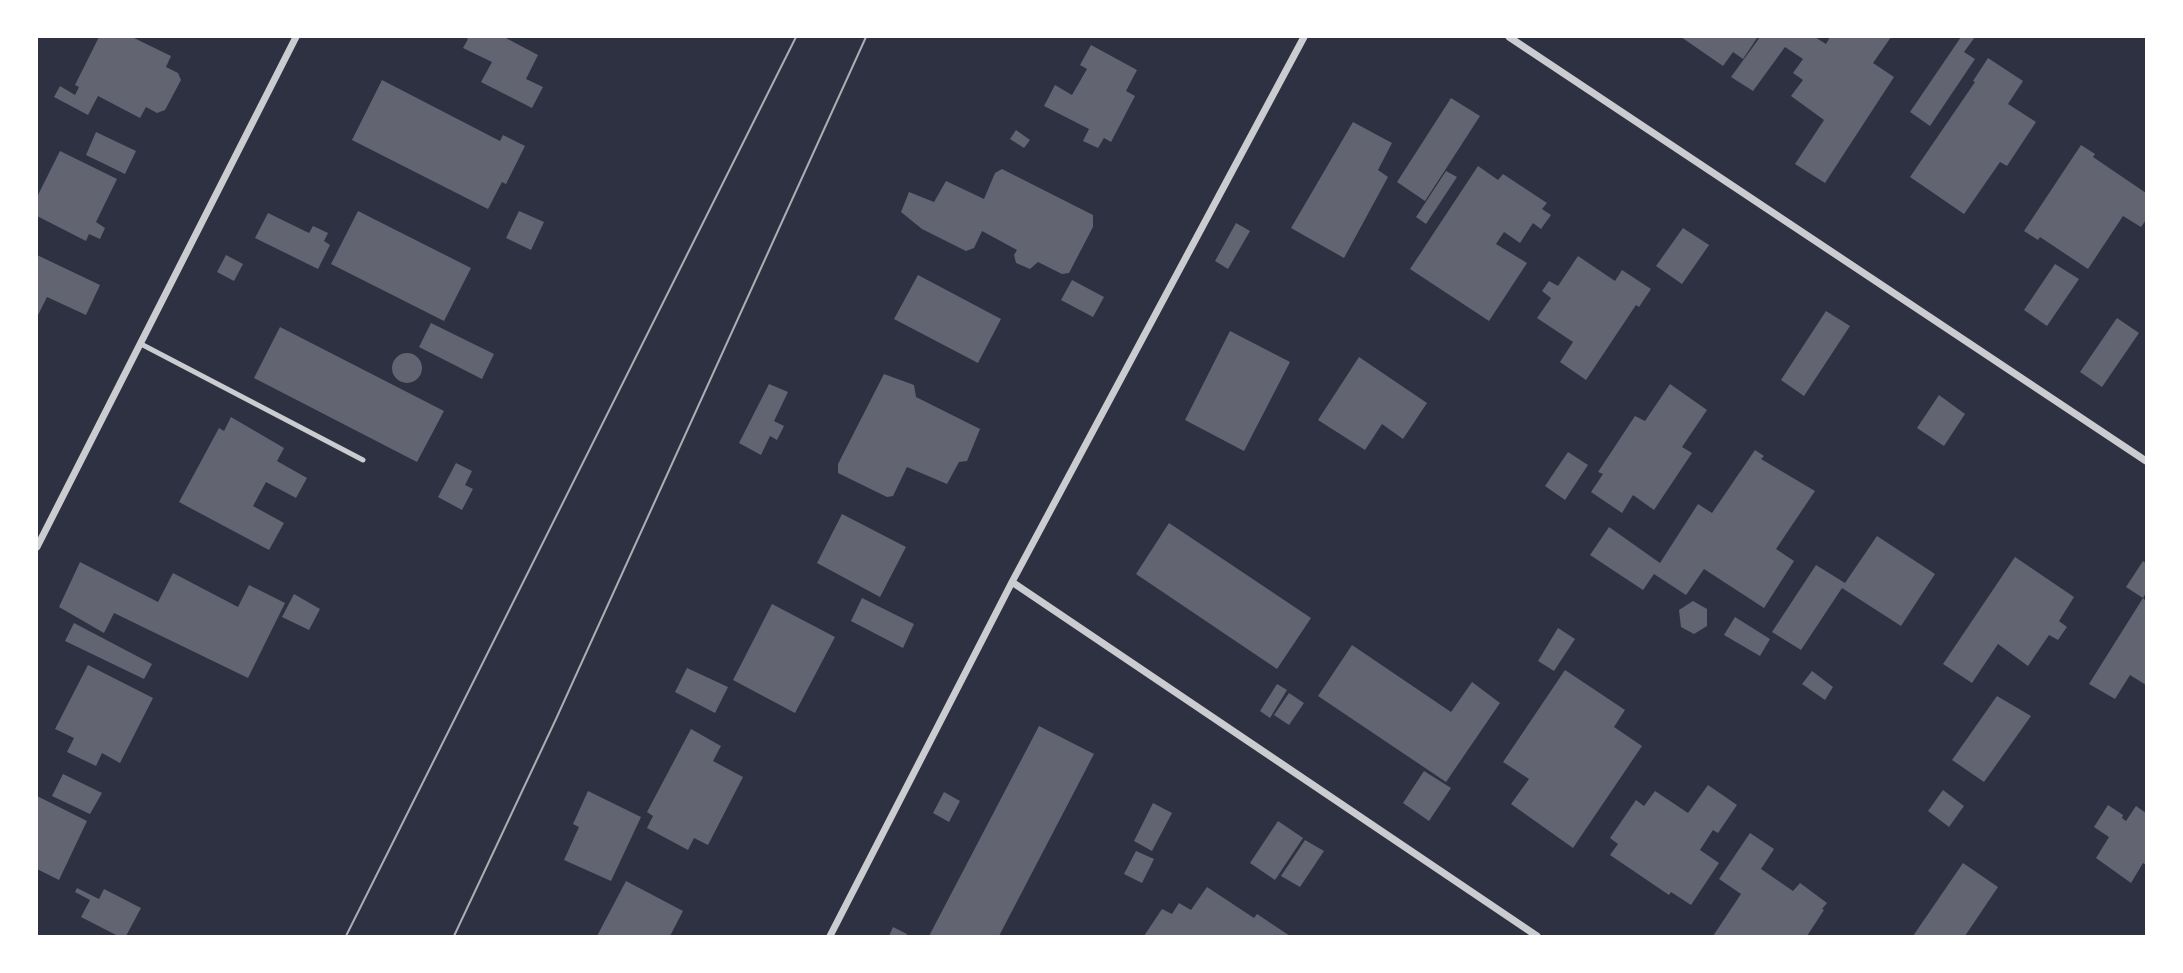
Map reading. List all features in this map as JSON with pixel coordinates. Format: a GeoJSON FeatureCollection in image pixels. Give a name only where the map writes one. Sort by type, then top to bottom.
{"type":"FeatureCollection","features":[{"type":"Feature","properties":{"kind":"street"},"geometry":{"type":"LineString","coordinates":[[37,547],[296,37]]}},
{"type":"Feature","properties":{"kind":"street"},"geometry":{"type":"LineString","coordinates":[[830,936],[1012,582],[1304,37]]}},
{"type":"Feature","properties":{"kind":"street"},"geometry":{"type":"LineString","coordinates":[[1509,37],[2146,461]]}},
{"type":"Feature","properties":{"kind":"street"},"geometry":{"type":"LineString","coordinates":[[1012,582],[1537,936]]}},
{"type":"Feature","properties":{"kind":"lane"},"geometry":{"type":"LineString","coordinates":[[141,344],[363,460]]}},
{"type":"Feature","properties":{"kind":"building"},"geometry":{"type":"Polygon","coordinates":[[[99,37],[132,37],[171,56],[166,67],[178,73],[181,80],[165,110],[157,113],[146,107],[140,118],[98,96],[88,115],[54,97],[60,86],[75,95],[79,87],[75,85],[99,37]]]}},
{"type":"Feature","properties":{"kind":"building"},"geometry":{"type":"Polygon","coordinates":[[[464,37],[504,37],[538,55],[526,79],[543,87],[532,108],[481,82],[492,62],[463,48],[468,39],[464,37]]]}},
{"type":"Feature","properties":{"kind":"building"},"geometry":{"type":"Polygon","coordinates":[[[1681,37],[1757,38],[1743,59],[1733,52],[1723,66],[1681,37]]]}},
{"type":"Feature","properties":{"kind":"building"},"geometry":{"type":"Polygon","coordinates":[[[1760,37],[1815,37],[1826,44],[1830,37],[1891,37],[1873,63],[1894,77],[1825,183],[1795,164],[1824,120],[1791,96],[1803,80],[1793,73],[1803,59],[1785,47],[1753,91],[1731,77],[1760,37]]]}},
{"type":"Feature","properties":{"kind":"building"},"geometry":{"type":"Polygon","coordinates":[[[1961,37],[1975,37],[1964,52],[1975,59],[1930,126],[1910,112],[1961,37]]]}},
{"type":"Feature","properties":{"kind":"building"},"geometry":{"type":"Polygon","coordinates":[[[1091,45],[1137,70],[1126,91],[1135,96],[1111,142],[1104,138],[1098,148],[1083,141],[1089,129],[1044,106],[1055,85],[1072,95],[1087,69],[1080,65],[1091,45]]]}},
{"type":"Feature","properties":{"kind":"building"},"geometry":{"type":"Polygon","coordinates":[[[1988,58],[2023,81],[2008,104],[2036,122],[2007,166],[2000,162],[1964,214],[1910,177],[1975,82],[1973,81],[1988,58]]]}},
{"type":"Feature","properties":{"kind":"building"},"geometry":{"type":"Polygon","coordinates":[[[382,80],[500,141],[503,135],[525,146],[506,184],[502,182],[488,209],[352,140],[382,80]]]}},
{"type":"Feature","properties":{"kind":"building"},"geometry":{"type":"Polygon","coordinates":[[[1451,98],[1480,116],[1425,201],[1397,182],[1451,98]]]}},
{"type":"Feature","properties":{"kind":"building"},"geometry":{"type":"Polygon","coordinates":[[[1353,122],[1392,143],[1378,170],[1388,177],[1344,258],[1291,228],[1353,122]]]}},
{"type":"Feature","properties":{"kind":"building"},"geometry":{"type":"Polygon","coordinates":[[[1016,130],[1030,140],[1024,148],[1010,139],[1016,130]]]}},
{"type":"Feature","properties":{"kind":"building"},"geometry":{"type":"Polygon","coordinates":[[[96,132],[136,151],[125,174],[86,155],[96,132]]]}},
{"type":"Feature","properties":{"kind":"building"},"geometry":{"type":"Polygon","coordinates":[[[2081,145],[2095,154],[2093,157],[2146,193],[2146,220],[2141,227],[2123,216],[2088,269],[2040,237],[2038,240],[2024,231],[2081,145]]]}},
{"type":"Feature","properties":{"kind":"building"},"geometry":{"type":"Polygon","coordinates":[[[60,151],[117,179],[96,222],[105,228],[100,239],[89,234],[86,241],[37,216],[37,197],[60,151]]]}},
{"type":"Feature","properties":{"kind":"building"},"geometry":{"type":"Polygon","coordinates":[[[1478,166],[1498,180],[1503,174],[1547,203],[1542,209],[1551,215],[1541,229],[1533,223],[1520,243],[1504,232],[1496,244],[1527,263],[1489,321],[1410,269],[1478,166]]]}},
{"type":"Feature","properties":{"kind":"building"},"geometry":{"type":"Polygon","coordinates":[[[1002,169],[1093,215],[1093,227],[1069,273],[1062,274],[1038,262],[1030,269],[1016,263],[1014,255],[1017,250],[982,231],[974,248],[966,251],[922,229],[901,212],[909,192],[934,202],[946,181],[984,199],[995,173],[1002,169]]]}},
{"type":"Feature","properties":{"kind":"building"},"geometry":{"type":"Polygon","coordinates":[[[1446,171],[1457,177],[1426,224],[1416,217],[1446,171]]]}},
{"type":"Feature","properties":{"kind":"building"},"geometry":{"type":"Polygon","coordinates":[[[358,211],[471,268],[444,321],[331,264],[358,211]]]}},
{"type":"Feature","properties":{"kind":"building"},"geometry":{"type":"Polygon","coordinates":[[[519,211],[544,222],[531,250],[506,238],[519,211]]]}},
{"type":"Feature","properties":{"kind":"building"},"geometry":{"type":"Polygon","coordinates":[[[268,213],[309,233],[313,226],[328,233],[324,241],[330,245],[318,269],[255,238],[268,213]]]}},
{"type":"Feature","properties":{"kind":"building"},"geometry":{"type":"Polygon","coordinates":[[[1236,223],[1250,231],[1228,269],[1215,261],[1236,223]]]}},
{"type":"Feature","properties":{"kind":"building"},"geometry":{"type":"Polygon","coordinates":[[[1683,228],[1709,245],[1682,284],[1656,266],[1683,228]]]}},
{"type":"Feature","properties":{"kind":"building"},"geometry":{"type":"Polygon","coordinates":[[[37,255],[100,285],[86,315],[47,297],[37,317],[37,255]]]}},
{"type":"Feature","properties":{"kind":"building"},"geometry":{"type":"Polygon","coordinates":[[[226,255],[243,264],[234,281],[217,272],[226,255]]]}},
{"type":"Feature","properties":{"kind":"building"},"geometry":{"type":"Polygon","coordinates":[[[1578,256],[1615,281],[1622,270],[1651,289],[1639,307],[1636,305],[1586,380],[1560,362],[1573,342],[1537,318],[1551,298],[1542,291],[1549,281],[1558,286],[1578,256]]]}},
{"type":"Feature","properties":{"kind":"building"},"geometry":{"type":"Polygon","coordinates":[[[2055,264],[2079,279],[2047,326],[2024,310],[2055,264]]]}},
{"type":"Feature","properties":{"kind":"building"},"geometry":{"type":"Polygon","coordinates":[[[918,275],[1001,319],[978,363],[894,319],[918,275]]]}},
{"type":"Feature","properties":{"kind":"building"},"geometry":{"type":"Polygon","coordinates":[[[1072,280],[1104,297],[1093,317],[1061,300],[1072,280]]]}},
{"type":"Feature","properties":{"kind":"building"},"geometry":{"type":"Polygon","coordinates":[[[1826,311],[1850,326],[1804,396],[1781,380],[1826,311]]]}},
{"type":"Feature","properties":{"kind":"building"},"geometry":{"type":"Polygon","coordinates":[[[2117,318],[2139,333],[2102,387],[2080,372],[2117,318]]]}},
{"type":"Feature","properties":{"kind":"building"},"geometry":{"type":"Polygon","coordinates":[[[431,323],[494,354],[482,379],[419,347],[431,323]]]}},
{"type":"Feature","properties":{"kind":"building"},"geometry":{"type":"Polygon","coordinates":[[[280,327],[444,411],[417,462],[254,378],[280,327]]]}},
{"type":"Feature","properties":{"kind":"building"},"geometry":{"type":"Polygon","coordinates":[[[1230,331],[1290,362],[1244,451],[1185,420],[1230,331]]]}},
{"type":"Feature","properties":{"kind":"building"},"geometry":{"type":"Polygon","coordinates":[[[407,353],[417,358],[422,368],[417,378],[407,383],[397,378],[392,368],[397,358],[407,353]]]}},
{"type":"Feature","properties":{"kind":"building"},"geometry":{"type":"Polygon","coordinates":[[[1359,357],[1427,403],[1403,439],[1382,424],[1365,450],[1318,420],[1359,357]]]}},
{"type":"Feature","properties":{"kind":"building"},"geometry":{"type":"Polygon","coordinates":[[[884,374],[914,385],[916,397],[980,429],[967,461],[959,462],[947,484],[907,467],[893,496],[887,497],[838,473],[838,464],[884,374]]]}},
{"type":"Feature","properties":{"kind":"building"},"geometry":{"type":"Polygon","coordinates":[[[769,384],[788,392],[774,421],[784,426],[777,440],[770,436],[761,455],[739,443],[769,384]]]}},
{"type":"Feature","properties":{"kind":"building"},"geometry":{"type":"Polygon","coordinates":[[[1670,384],[1707,410],[1682,447],[1692,453],[1654,510],[1633,495],[1622,513],[1591,492],[1603,474],[1598,472],[1635,416],[1645,421],[1670,384]]]}},
{"type":"Feature","properties":{"kind":"building"},"geometry":{"type":"Polygon","coordinates":[[[1939,395],[1965,414],[1944,446],[1917,428],[1939,395]]]}},
{"type":"Feature","properties":{"kind":"building"},"geometry":{"type":"Polygon","coordinates":[[[231,417],[284,448],[277,461],[307,478],[296,498],[266,482],[253,506],[284,523],[269,550],[179,502],[219,428],[224,431],[231,417]]]}},
{"type":"Feature","properties":{"kind":"building"},"geometry":{"type":"Polygon","coordinates":[[[1755,450],[1764,456],[1761,459],[1815,491],[1776,549],[1794,561],[1764,608],[1704,569],[1686,595],[1654,574],[1643,590],[1590,555],[1609,527],[1660,563],[1698,504],[1712,513],[1755,450]]]}},
{"type":"Feature","properties":{"kind":"building"},"geometry":{"type":"Polygon","coordinates":[[[1568,452],[1588,465],[1565,500],[1545,486],[1568,452]]]}},
{"type":"Feature","properties":{"kind":"building"},"geometry":{"type":"Polygon","coordinates":[[[456,463],[472,471],[465,485],[473,489],[462,510],[438,497],[456,463]]]}},
{"type":"Feature","properties":{"kind":"building"},"geometry":{"type":"Polygon","coordinates":[[[842,514],[906,547],[880,597],[817,563],[842,514]]]}},
{"type":"Feature","properties":{"kind":"building"},"geometry":{"type":"Polygon","coordinates":[[[1169,523],[1311,618],[1277,669],[1136,574],[1169,523]]]}},
{"type":"Feature","properties":{"kind":"building"},"geometry":{"type":"Polygon","coordinates":[[[1877,536],[1935,574],[1901,626],[1842,588],[1801,650],[1772,632],[1816,565],[1845,583],[1877,536]]]}},
{"type":"Feature","properties":{"kind":"building"},"geometry":{"type":"Polygon","coordinates":[[[2015,557],[2074,597],[2059,621],[2067,627],[2058,640],[2049,635],[2028,666],[1998,644],[1972,683],[1943,664],[2015,557]]]}},
{"type":"Feature","properties":{"kind":"building"},"geometry":{"type":"Polygon","coordinates":[[[2143,561],[2146,563],[2146,593],[2143,598],[2126,587],[2143,561]]]}},
{"type":"Feature","properties":{"kind":"building"},"geometry":{"type":"Polygon","coordinates":[[[80,562],[158,602],[173,573],[238,607],[249,585],[285,603],[248,678],[114,613],[104,633],[59,607],[80,562]]]}},
{"type":"Feature","properties":{"kind":"building"},"geometry":{"type":"Polygon","coordinates":[[[294,594],[320,609],[309,630],[282,617],[294,594]]]}},
{"type":"Feature","properties":{"kind":"building"},"geometry":{"type":"Polygon","coordinates":[[[862,598],[914,624],[903,648],[851,621],[862,598]]]}},
{"type":"Feature","properties":{"kind":"building"},"geometry":{"type":"Polygon","coordinates":[[[2143,598],[2146,601],[2146,685],[2130,675],[2115,699],[2089,684],[2143,598]]]}},
{"type":"Feature","properties":{"kind":"building"},"geometry":{"type":"Polygon","coordinates":[[[1693,601],[1707,609],[1707,626],[1694,634],[1681,627],[1679,610],[1693,601]]]}},
{"type":"Feature","properties":{"kind":"building"},"geometry":{"type":"Polygon","coordinates":[[[772,604],[835,637],[795,713],[733,680],[772,604]]]}},
{"type":"Feature","properties":{"kind":"building"},"geometry":{"type":"Polygon","coordinates":[[[1735,617],[1770,639],[1760,656],[1724,635],[1735,617]]]}},
{"type":"Feature","properties":{"kind":"building"},"geometry":{"type":"Polygon","coordinates":[[[74,623],[152,664],[144,679],[65,641],[74,623]]]}},
{"type":"Feature","properties":{"kind":"building"},"geometry":{"type":"Polygon","coordinates":[[[1558,628],[1575,639],[1554,671],[1538,661],[1558,628]]]}},
{"type":"Feature","properties":{"kind":"building"},"geometry":{"type":"Polygon","coordinates":[[[1352,645],[1451,712],[1472,682],[1500,703],[1446,782],[1318,696],[1352,645]]]}},
{"type":"Feature","properties":{"kind":"building"},"geometry":{"type":"Polygon","coordinates":[[[88,665],[153,698],[120,763],[102,753],[96,766],[67,752],[74,738],[55,729],[88,665]]]}},
{"type":"Feature","properties":{"kind":"building"},"geometry":{"type":"Polygon","coordinates":[[[687,668],[728,687],[715,713],[675,692],[687,668]]]}},
{"type":"Feature","properties":{"kind":"building"},"geometry":{"type":"Polygon","coordinates":[[[1565,670],[1625,710],[1614,727],[1642,746],[1573,848],[1511,804],[1529,779],[1503,762],[1565,670]]]}},
{"type":"Feature","properties":{"kind":"building"},"geometry":{"type":"Polygon","coordinates":[[[1812,671],[1833,687],[1825,700],[1802,684],[1812,671]]]}},
{"type":"Feature","properties":{"kind":"building"},"geometry":{"type":"Polygon","coordinates":[[[1277,684],[1287,690],[1270,718],[1260,711],[1277,684]]]}},
{"type":"Feature","properties":{"kind":"building"},"geometry":{"type":"Polygon","coordinates":[[[1289,693],[1304,703],[1289,725],[1274,715],[1289,693]]]}},
{"type":"Feature","properties":{"kind":"building"},"geometry":{"type":"Polygon","coordinates":[[[1997,696],[2031,716],[1984,782],[1952,760],[1997,696]]]}},
{"type":"Feature","properties":{"kind":"building"},"geometry":{"type":"Polygon","coordinates":[[[1039,726],[1094,754],[999,936],[929,936],[1039,726]]]}},
{"type":"Feature","properties":{"kind":"building"},"geometry":{"type":"Polygon","coordinates":[[[691,729],[721,746],[713,761],[743,777],[708,845],[694,838],[688,850],[647,828],[653,816],[647,812],[691,729]]]}},
{"type":"Feature","properties":{"kind":"building"},"geometry":{"type":"Polygon","coordinates":[[[1424,771],[1451,788],[1429,821],[1403,803],[1424,771]]]}},
{"type":"Feature","properties":{"kind":"building"},"geometry":{"type":"Polygon","coordinates":[[[63,774],[102,793],[90,814],[52,796],[63,774]]]}},
{"type":"Feature","properties":{"kind":"building"},"geometry":{"type":"Polygon","coordinates":[[[1708,785],[1737,805],[1718,833],[1713,830],[1700,850],[1719,863],[1691,905],[1671,892],[1669,895],[1610,855],[1618,844],[1610,838],[1636,800],[1644,806],[1655,791],[1688,813],[1708,785]]]}},
{"type":"Feature","properties":{"kind":"building"},"geometry":{"type":"Polygon","coordinates":[[[1943,790],[1964,806],[1949,827],[1928,811],[1943,790]]]}},
{"type":"Feature","properties":{"kind":"building"},"geometry":{"type":"Polygon","coordinates":[[[588,791],[641,817],[611,881],[564,860],[579,827],[573,824],[588,791]]]}},
{"type":"Feature","properties":{"kind":"building"},"geometry":{"type":"Polygon","coordinates":[[[944,792],[960,801],[949,822],[933,813],[944,792]]]}},
{"type":"Feature","properties":{"kind":"building"},"geometry":{"type":"Polygon","coordinates":[[[37,796],[87,821],[59,880],[37,869],[37,796]]]}},
{"type":"Feature","properties":{"kind":"building"},"geometry":{"type":"Polygon","coordinates":[[[1153,803],[1172,813],[1152,851],[1134,841],[1153,803]]]}},
{"type":"Feature","properties":{"kind":"building"},"geometry":{"type":"Polygon","coordinates":[[[2108,805],[2123,815],[2122,818],[2126,821],[2136,806],[2146,813],[2146,865],[2143,863],[2131,883],[2096,858],[2109,837],[2094,827],[2108,805]]]}},
{"type":"Feature","properties":{"kind":"building"},"geometry":{"type":"Polygon","coordinates":[[[1278,821],[1303,838],[1275,880],[1250,863],[1278,821]]]}},
{"type":"Feature","properties":{"kind":"building"},"geometry":{"type":"Polygon","coordinates":[[[1750,833],[1774,849],[1761,869],[1793,891],[1800,883],[1827,903],[1807,936],[1713,936],[1741,894],[1719,879],[1750,833]]]}},
{"type":"Feature","properties":{"kind":"building"},"geometry":{"type":"Polygon","coordinates":[[[1305,840],[1324,851],[1300,887],[1281,876],[1305,840]]]}},
{"type":"Feature","properties":{"kind":"building"},"geometry":{"type":"Polygon","coordinates":[[[1136,851],[1154,859],[1142,883],[1124,874],[1136,851]]]}},
{"type":"Feature","properties":{"kind":"building"},"geometry":{"type":"Polygon","coordinates":[[[1963,863],[1998,887],[1965,936],[1913,936],[1963,863]]]}},
{"type":"Feature","properties":{"kind":"building"},"geometry":{"type":"Polygon","coordinates":[[[626,881],[683,911],[670,936],[597,936],[626,881]]]}},
{"type":"Feature","properties":{"kind":"building"},"geometry":{"type":"Polygon","coordinates":[[[1207,887],[1254,918],[1257,914],[1290,936],[1144,936],[1162,909],[1172,914],[1179,903],[1191,910],[1207,887]]]}},
{"type":"Feature","properties":{"kind":"building"},"geometry":{"type":"Polygon","coordinates":[[[77,888],[99,899],[104,889],[141,908],[126,936],[118,936],[81,917],[90,900],[75,892],[77,888]]]}},
{"type":"Feature","properties":{"kind":"building"},"geometry":{"type":"Polygon","coordinates":[[[893,927],[907,934],[906,936],[889,936],[893,927]]]}},
{"type":"Feature","properties":{"kind":"tram line"},"geometry":{"type":"LineString","coordinates":[[346,936],[796,37]]}},
{"type":"Feature","properties":{"kind":"tram line"},"geometry":{"type":"LineString","coordinates":[[454,936],[556,719],[866,37]]}}]}
